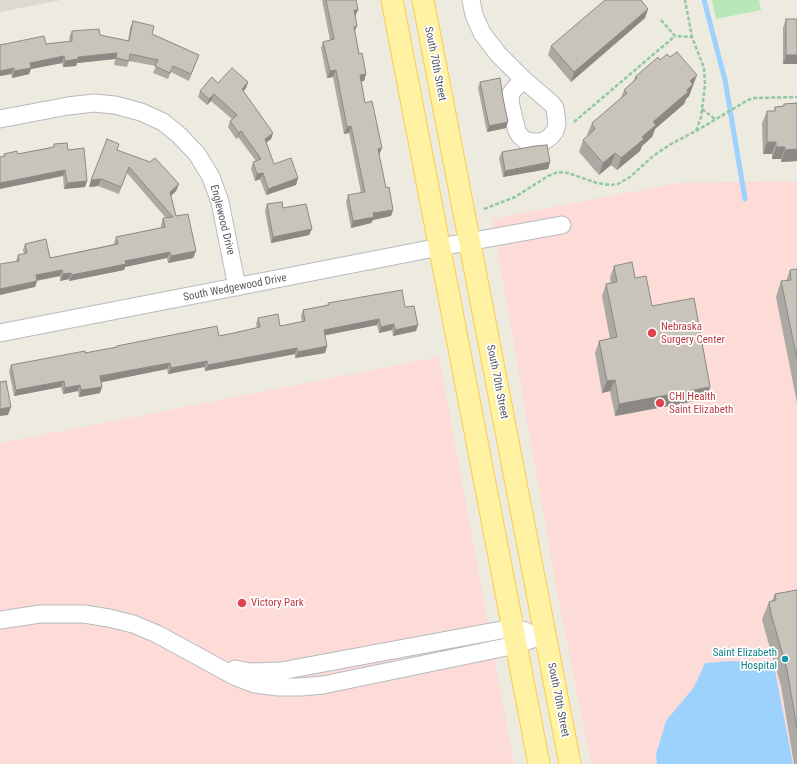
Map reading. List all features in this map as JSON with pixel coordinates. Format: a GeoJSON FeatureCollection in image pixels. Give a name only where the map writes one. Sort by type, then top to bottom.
{"type":"FeatureCollection","features":[{"type":"Feature","properties":{"kind":"main road"},"geometry":{"type":"LineString","coordinates":[[392,0],[539,764]]}},
{"type":"Feature","properties":{"kind":"main road","name":"South 70th Street"},"geometry":{"type":"LineString","coordinates":[[422,0],[570,764]]}},
{"type":"Feature","properties":{"kind":"street"},"geometry":{"type":"LineString","coordinates":[[471,0],[474,15],[482,32],[498,54],[523,79]]}},
{"type":"Feature","properties":{"kind":"street","name":"Englewood Drive"},"geometry":{"type":"LineString","coordinates":[[0,119],[68,106],[94,103],[115,105],[134,110],[162,122],[179,135],[197,154],[211,177],[220,202],[237,287]]}},
{"type":"Feature","properties":{"kind":"street","name":"South Wedgewood Drive"},"geometry":{"type":"LineString","coordinates":[[0,333],[440,247],[562,225]]}},
{"type":"Feature","properties":{"kind":"street"},"geometry":{"type":"LineString","coordinates":[[0,620],[40,614],[84,614],[109,618],[133,624],[157,634],[218,667],[251,672],[281,672],[515,637],[546,634]]}},
{"type":"Feature","properties":{"kind":"path"},"geometry":{"type":"LineString","coordinates":[[684,0],[692,37],[704,68],[705,85],[701,117],[696,131]]}},
{"type":"Feature","properties":{"kind":"path"},"geometry":{"type":"LineString","coordinates":[[661,20],[675,36]]}},
{"type":"Feature","properties":{"kind":"path"},"geometry":{"type":"LineString","coordinates":[[567,124],[574,122],[675,36],[692,37]]}},
{"type":"Feature","properties":{"kind":"path"},"geometry":{"type":"LineString","coordinates":[[484,209],[515,197],[548,176],[558,172],[568,173],[597,183],[610,185],[618,184],[630,177],[653,156],[671,144],[742,104],[755,98],[797,97]]}},
{"type":"Feature","properties":{"kind":"path"},"geometry":{"type":"LineString","coordinates":[[702,109],[715,119]]}},
{"type":"Feature","properties":{"kind":"shaded area"},"geometry":{"type":"Polygon","coordinates":[[[0,0],[61,0],[0,12],[0,0]]]}},
{"type":"Feature","properties":{"kind":"shaded area","name":"CHI Health Saint Elizabeth"},"geometry":{"type":"Polygon","coordinates":[[[797,181],[797,764],[591,764],[556,587],[492,219],[678,183],[797,181]]]}},
{"type":"Feature","properties":{"kind":"shaded area","name":"Victory Park"},"geometry":{"type":"Polygon","coordinates":[[[439,357],[514,764],[0,764],[0,443],[439,357]]]}},
{"type":"Feature","properties":{"kind":"green space"},"geometry":{"type":"Polygon","coordinates":[[[712,0],[759,0],[761,10],[716,19],[712,0]]]}},
{"type":"Feature","properties":{"kind":"water"},"geometry":{"type":"Polygon","coordinates":[[[731,661],[774,665],[793,764],[657,764],[656,754],[666,721],[694,687],[705,663],[731,661]]]}},
{"type":"Feature","properties":{"kind":"building"},"geometry":{"type":"Polygon","coordinates":[[[326,0],[356,0],[358,10],[354,10],[357,26],[354,27],[359,54],[362,53],[366,74],[360,75],[365,103],[372,101],[382,148],[378,149],[386,188],[389,187],[393,210],[373,213],[374,217],[353,221],[348,195],[365,192],[351,126],[347,127],[336,70],[330,71],[323,42],[334,39],[326,0]]]}},
{"type":"Feature","properties":{"kind":"building"},"geometry":{"type":"Polygon","coordinates":[[[605,0],[641,0],[648,9],[574,72],[551,46],[605,0]]]}},
{"type":"Feature","properties":{"kind":"building"},"geometry":{"type":"Polygon","coordinates":[[[786,19],[797,19],[797,55],[786,55],[786,19]]]}},
{"type":"Feature","properties":{"kind":"building"},"geometry":{"type":"Polygon","coordinates":[[[133,21],[154,26],[152,34],[199,55],[191,74],[173,66],[170,73],[155,66],[158,60],[130,54],[129,61],[116,58],[117,53],[78,57],[78,59],[65,61],[64,56],[30,63],[31,68],[14,71],[14,68],[0,71],[0,45],[44,36],[46,44],[72,41],[72,31],[99,29],[100,35],[129,41],[133,21]]]}},
{"type":"Feature","properties":{"kind":"building"},"geometry":{"type":"Polygon","coordinates":[[[677,52],[697,75],[690,81],[693,84],[687,90],[688,92],[653,122],[656,125],[642,137],[644,139],[621,158],[615,153],[603,163],[583,140],[595,129],[592,123],[627,93],[624,90],[637,78],[635,77],[658,57],[660,60],[667,54],[670,57],[677,52]]]}},
{"type":"Feature","properties":{"kind":"building"},"geometry":{"type":"Polygon","coordinates":[[[232,68],[248,82],[242,89],[273,133],[265,139],[274,164],[291,158],[298,178],[268,189],[263,173],[257,174],[253,162],[261,159],[241,131],[239,133],[230,121],[237,115],[214,94],[209,99],[200,91],[212,77],[218,83],[232,68]]]}},
{"type":"Feature","properties":{"kind":"building"},"geometry":{"type":"Polygon","coordinates":[[[500,78],[508,122],[489,126],[480,82],[500,78]]]}},
{"type":"Feature","properties":{"kind":"building"},"geometry":{"type":"Polygon","coordinates":[[[797,103],[797,149],[785,150],[785,147],[776,147],[776,142],[767,142],[767,111],[775,111],[775,107],[784,106],[784,104],[797,103]]]}},
{"type":"Feature","properties":{"kind":"building"},"geometry":{"type":"Polygon","coordinates":[[[107,139],[119,144],[117,150],[150,162],[155,158],[179,184],[170,192],[176,216],[188,214],[196,251],[171,256],[170,252],[125,261],[126,264],[72,275],[71,273],[63,274],[62,270],[36,275],[37,281],[0,289],[0,264],[19,261],[18,255],[27,253],[25,244],[46,239],[50,258],[118,244],[116,237],[165,227],[163,218],[173,217],[129,167],[121,187],[101,179],[91,180],[107,139]]]}},
{"type":"Feature","properties":{"kind":"building"},"geometry":{"type":"Polygon","coordinates":[[[67,143],[68,150],[84,148],[87,181],[67,183],[65,170],[0,183],[0,157],[5,156],[4,154],[17,151],[18,154],[54,147],[54,144],[67,143]]]}},
{"type":"Feature","properties":{"kind":"building"},"geometry":{"type":"Polygon","coordinates":[[[547,145],[550,162],[505,171],[502,152],[547,145]]]}},
{"type":"Feature","properties":{"kind":"building"},"geometry":{"type":"Polygon","coordinates":[[[282,202],[283,208],[306,204],[312,229],[273,237],[267,204],[282,202]]]}},
{"type":"Feature","properties":{"kind":"building","name":"Nebraska Surgery Center"},"geometry":{"type":"Polygon","coordinates":[[[632,262],[635,278],[646,276],[652,306],[694,298],[710,387],[619,404],[615,380],[607,381],[599,341],[617,337],[606,284],[617,282],[614,266],[632,262]]]}},
{"type":"Feature","properties":{"kind":"building"},"geometry":{"type":"Polygon","coordinates":[[[797,269],[797,359],[781,281],[791,280],[790,270],[797,269]]]}},
{"type":"Feature","properties":{"kind":"building"},"geometry":{"type":"Polygon","coordinates":[[[402,290],[405,307],[414,306],[418,325],[395,330],[394,324],[381,327],[379,319],[324,330],[327,346],[298,352],[297,348],[208,365],[207,361],[171,368],[170,363],[100,376],[102,387],[81,390],[80,385],[65,388],[64,381],[16,390],[11,365],[85,351],[85,353],[117,347],[217,326],[219,336],[260,327],[258,318],[278,314],[280,326],[305,321],[303,310],[329,305],[328,303],[402,290]]]}},
{"type":"Feature","properties":{"kind":"building"},"geometry":{"type":"Polygon","coordinates":[[[6,381],[11,407],[0,409],[0,382],[6,381]]]}},
{"type":"Feature","properties":{"kind":"building"},"geometry":{"type":"Polygon","coordinates":[[[797,590],[797,729],[787,669],[769,602],[776,600],[775,594],[797,590]]]}},
{"type":"Feature","properties":{"kind":"waterway"},"geometry":{"type":"LineString","coordinates":[[704,0],[725,80],[745,199]]}},
{"type":"Feature","properties":{"kind":"place","name":"Nebraska Surgery Center"},"geometry":{"type":"Point","coordinates":[652,333]}},
{"type":"Feature","properties":{"kind":"place","name":"CHI Health Saint Elizabeth"},"geometry":{"type":"Point","coordinates":[660,403]}},
{"type":"Feature","properties":{"kind":"place","name":"Victory Park"},"geometry":{"type":"Point","coordinates":[242,603]}},
{"type":"Feature","properties":{"kind":"place","name":"Saint Elizabeth Hospital"},"geometry":{"type":"Point","coordinates":[785,659]}}]}
